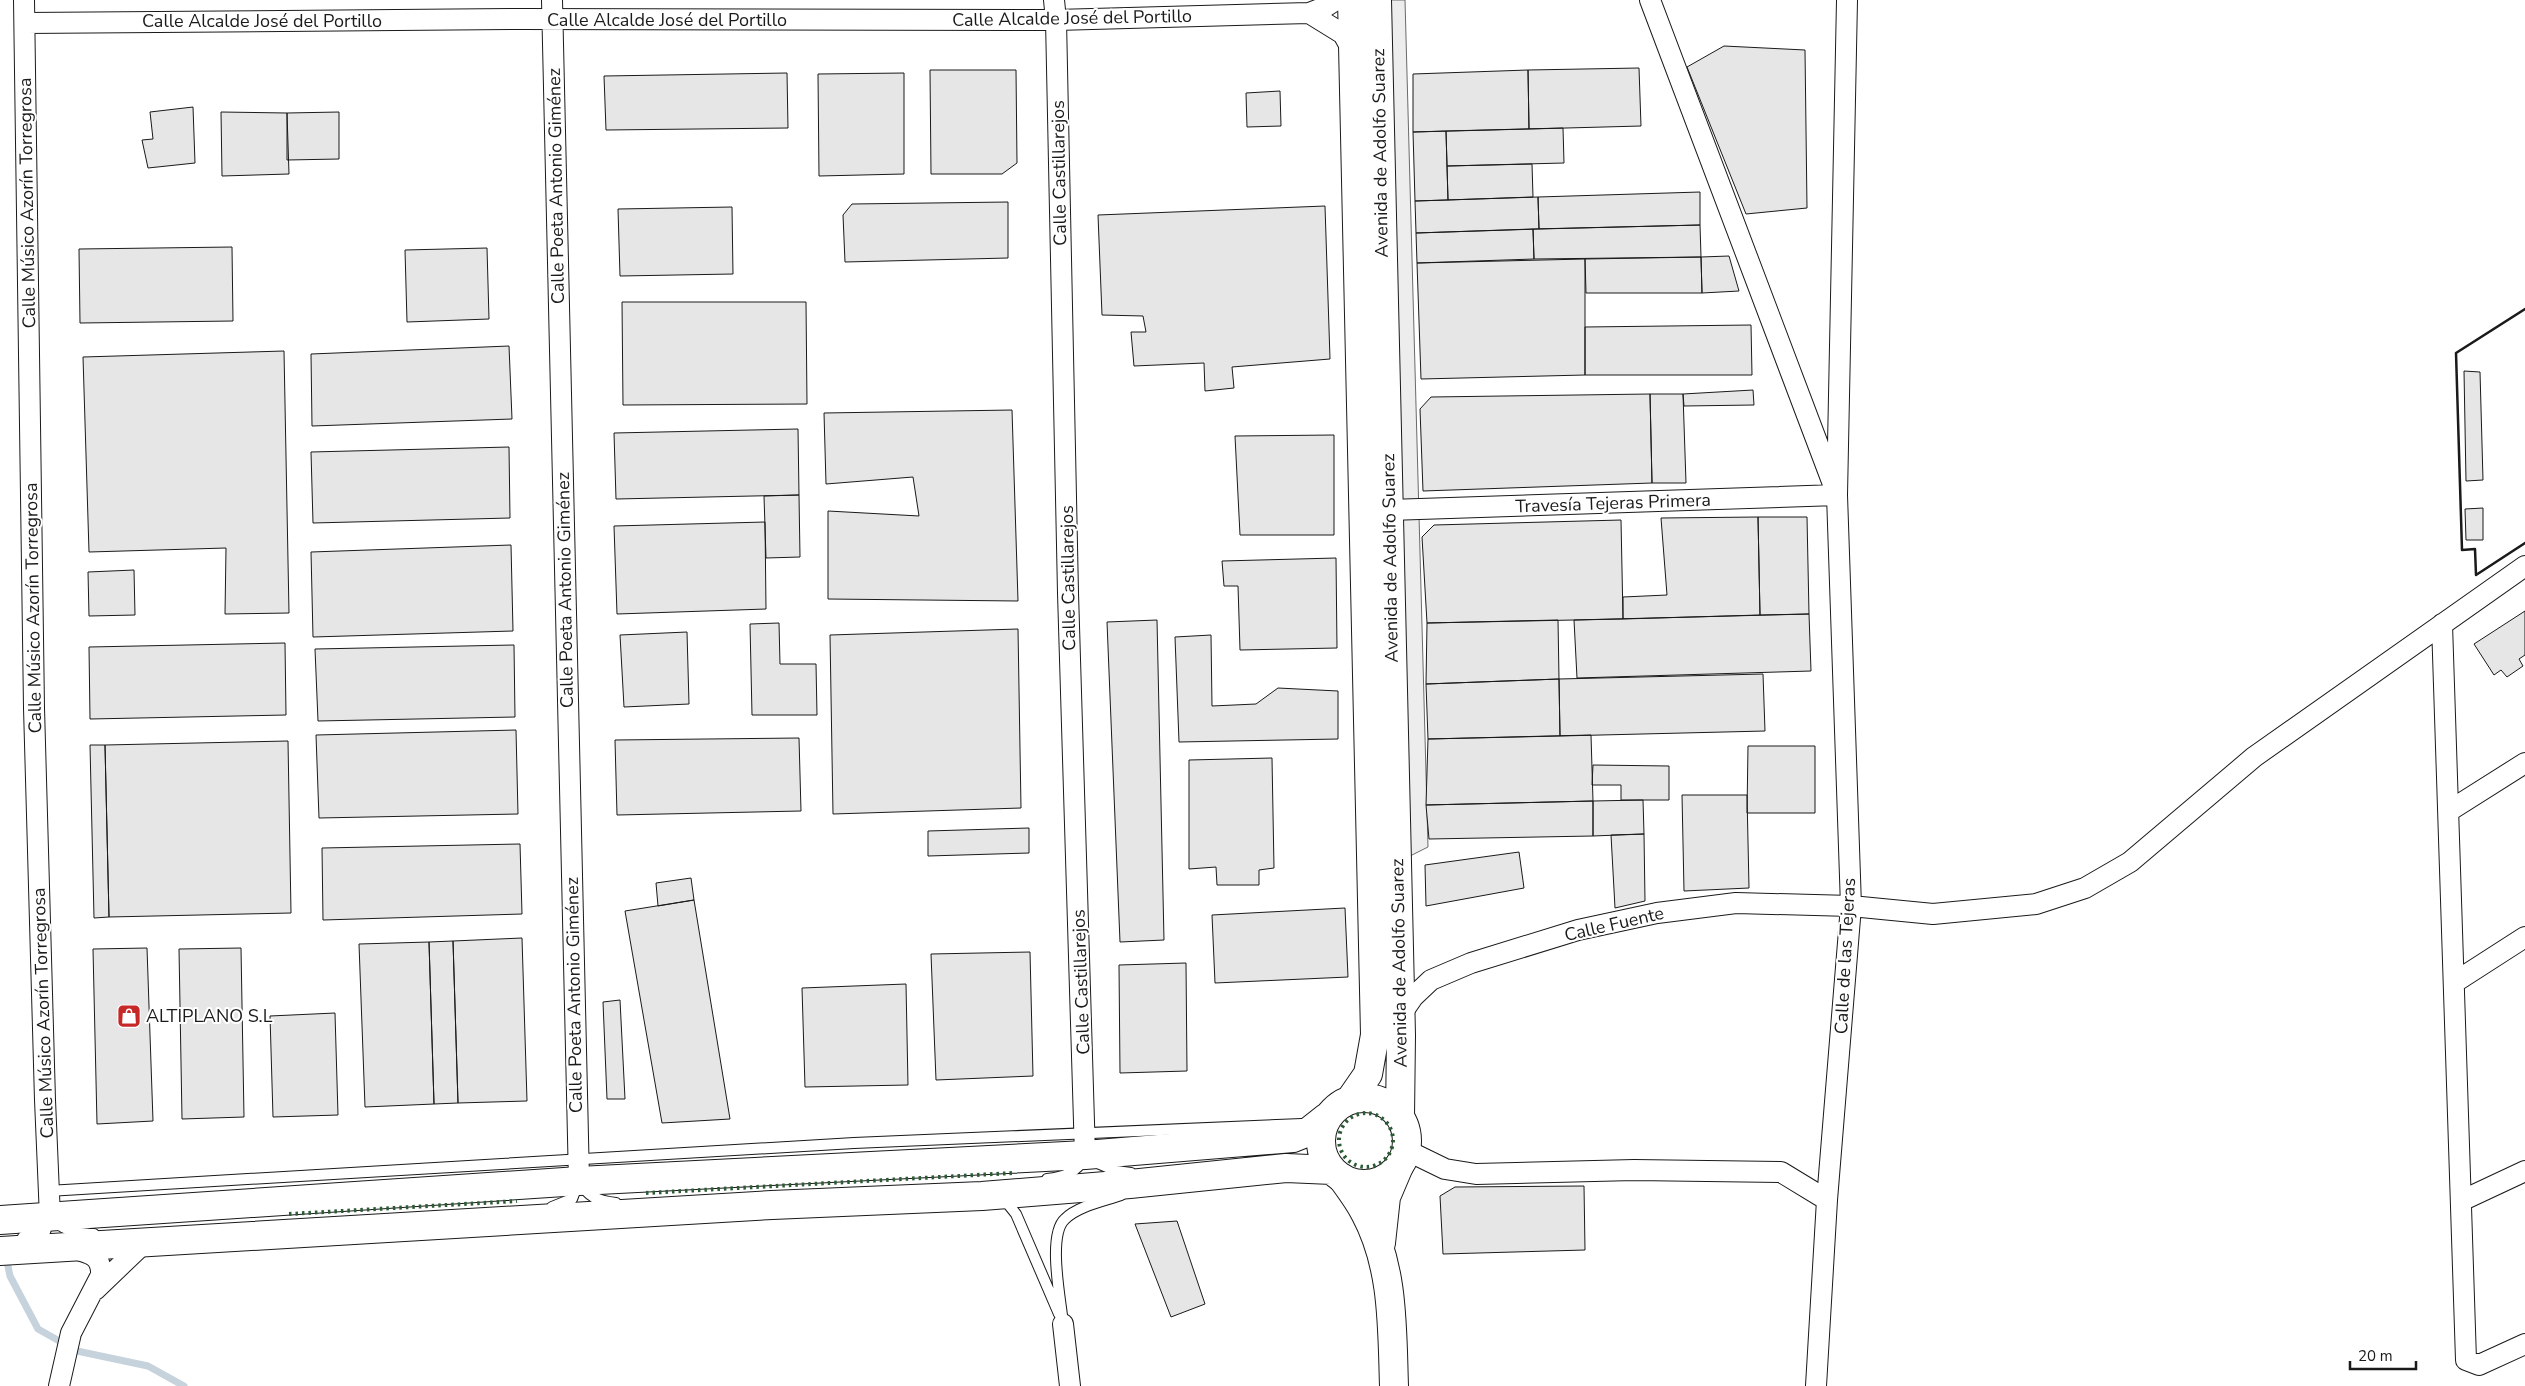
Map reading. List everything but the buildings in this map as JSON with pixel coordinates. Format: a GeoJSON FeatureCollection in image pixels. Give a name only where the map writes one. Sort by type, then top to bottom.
{"type":"FeatureCollection","features":[{"type":"Feature","properties":{"kind":"main road","name":"Avenida de Adolfo Suarez"},"geometry":{"type":"LineString","coordinates":[[1350,1100],[1368,1074],[1375,1035],[1352,0]]}},
{"type":"Feature","properties":{"kind":"main road","name":"Avenida de Adolfo Suarez"},"geometry":{"type":"LineString","coordinates":[[1377,0],[1400,1016],[1400,1117]]}},
{"type":"Feature","properties":{"kind":"main road"},"geometry":{"type":"LineString","coordinates":[[3,1236],[49,1204],[578,1171],[1085,1144],[1288,1139],[1308,1132],[1333,1110],[1350,1100],[1364,1098],[1378,1100],[1390,1106],[1400,1117],[1407,1138],[1403,1157],[1386,1197],[1383,1210],[1382,1257]]}},
{"type":"Feature","properties":{"kind":"main road"},"geometry":{"type":"LineString","coordinates":[[1327,1117],[1320,1139],[1323,1156],[1365,1213],[1382,1257],[1392,1313],[1394,1386]]}},
{"type":"Feature","properties":{"kind":"main road"},"geometry":{"type":"LineString","coordinates":[[3,1236],[66,1247],[143,1244],[772,1205],[982,1196],[1155,1182],[1286,1168],[1337,1174],[1354,1183],[1373,1182],[1391,1174],[1403,1157]]}},
{"type":"Feature","properties":{"kind":"street","name":"Calle Músico Azorín Torregrosa"},"geometry":{"type":"LineString","coordinates":[[24,0],[34,708],[49,1204]]}},
{"type":"Feature","properties":{"kind":"street","name":"Calle Castillarejos"},"geometry":{"type":"LineString","coordinates":[[1054,0],[1056,20],[1068,603],[1085,1144]]}},
{"type":"Feature","properties":{"kind":"street"},"geometry":{"type":"LineString","coordinates":[[1309,13],[1325,7],[1336,0]]}},
{"type":"Feature","properties":{"kind":"street"},"geometry":{"type":"LineString","coordinates":[[1650,0],[1837,495]]}},
{"type":"Feature","properties":{"kind":"street","name":"Calle de las Tejeras"},"geometry":{"type":"LineString","coordinates":[[1816,1386],[1827,1200],[1851,906],[1837,495],[1847,0]]}},
{"type":"Feature","properties":{"kind":"street","name":"Calle Alcalde José del Portillo"},"geometry":{"type":"LineString","coordinates":[[25,24],[552,10],[1056,20],[1309,13]]}},
{"type":"Feature","properties":{"kind":"street","name":"Calle Poeta Antonio Giménez"},"geometry":{"type":"LineString","coordinates":[[552,10],[578,1171]]}},
{"type":"Feature","properties":{"kind":"street"},"geometry":{"type":"LineString","coordinates":[[1309,13],[1343,34],[1353,52]]}},
{"type":"Feature","properties":{"kind":"street","name":"Travesía Tejeras Primera"},"geometry":{"type":"LineString","coordinates":[[1389,510],[1837,495]]}},
{"type":"Feature","properties":{"kind":"street","name":"Calle Fuente"},"geometry":{"type":"LineString","coordinates":[[1400,1016],[1413,997],[1431,980],[1471,963],[1578,930],[1656,913],[1736,903],[1851,906],[1933,914],[2036,904],[2085,888],[2130,862],[2254,757],[2525,566]]}},
{"type":"Feature","properties":{"kind":"street"},"geometry":{"type":"LineString","coordinates":[[2442,624],[2466,1360],[2479,1365],[2525,1344]]}},
{"type":"Feature","properties":{"kind":"street"},"geometry":{"type":"LineString","coordinates":[[2449,811],[2525,764]]}},
{"type":"Feature","properties":{"kind":"street"},"geometry":{"type":"LineString","coordinates":[[2454,982],[2525,937]]}},
{"type":"Feature","properties":{"kind":"street"},"geometry":{"type":"LineString","coordinates":[[1403,1157],[1445,1169],[1476,1174],[1634,1170],[1781,1172],[1827,1200]]}},
{"type":"Feature","properties":{"kind":"street"},"geometry":{"type":"LineString","coordinates":[[2461,1201],[2525,1171]]}},
{"type":"Feature","properties":{"kind":"street"},"geometry":{"type":"LineString","coordinates":[[92,1293],[143,1244]]}},
{"type":"Feature","properties":{"kind":"street"},"geometry":{"type":"LineString","coordinates":[[59,1386],[71,1333],[101,1275],[101,1265],[97,1258],[89,1253],[66,1247]]}},
{"type":"Feature","properties":{"kind":"street"},"geometry":{"type":"LineString","coordinates":[[1064,1324],[1070,1386]]}},
{"type":"Feature","properties":{"kind":"lane"},"geometry":{"type":"LineString","coordinates":[[1085,1144],[1099,1164],[1116,1171],[1135,1174],[1286,1168]]}},
{"type":"Feature","properties":{"kind":"lane"},"geometry":{"type":"LineString","coordinates":[[1034,1180],[1074,1172],[1080,1166],[1085,1144]]}},
{"type":"Feature","properties":{"kind":"lane"},"geometry":{"type":"LineString","coordinates":[[578,1171],[586,1194],[612,1203],[732,1198],[772,1205],[806,1194],[1016,1182]]}},
{"type":"Feature","properties":{"kind":"lane"},"geometry":{"type":"LineString","coordinates":[[49,1204],[58,1225],[89,1234],[156,1233],[254,1227],[280,1228],[297,1234],[321,1225],[346,1221],[544,1209],[560,1206],[572,1199],[578,1171]]}},
{"type":"Feature","properties":{"kind":"lane"},"geometry":{"type":"LineString","coordinates":[[1064,1324],[1057,1239],[1064,1219],[1076,1212],[1155,1182]]}},
{"type":"Feature","properties":{"kind":"lane"},"geometry":{"type":"LineString","coordinates":[[982,1196],[1008,1204],[1016,1214],[1064,1324]]}},
{"type":"Feature","properties":{"kind":"shaded area"},"geometry":{"type":"Polygon","coordinates":[[[1389,0],[1405,0],[1428,847],[1408,857],[1389,0]]]}},
{"type":"Feature","properties":{"kind":"waterway"},"geometry":{"type":"LineString","coordinates":[[6,1257],[10,1276],[38,1329],[77,1351],[148,1366],[184,1386]]}},
{"type":"Feature","properties":{"kind":"hedge"},"geometry":{"type":"LineString","coordinates":[[1366,1113],[1376,1115],[1385,1121],[1391,1130],[1393,1140],[1391,1150],[1385,1159],[1376,1165],[1366,1167],[1356,1165],[1347,1159],[1341,1150],[1339,1140],[1341,1130],[1347,1121],[1356,1115],[1366,1113]]}},
{"type":"Feature","properties":{"kind":"hedge"},"geometry":{"type":"LineString","coordinates":[[646,1193],[1013,1173]]}},
{"type":"Feature","properties":{"kind":"hedge"},"geometry":{"type":"LineString","coordinates":[[289,1214],[517,1201]]}},
{"type":"Feature","properties":{"kind":"wall"},"geometry":{"type":"LineString","coordinates":[[2525,309],[2456,353],[2462,550],[2475,549],[2476,575],[2525,543]]}},
{"type":"Feature","properties":{"kind":"place","name":"ALTIPLANO S.L"},"geometry":{"type":"Point","coordinates":[129,1016]}}]}
